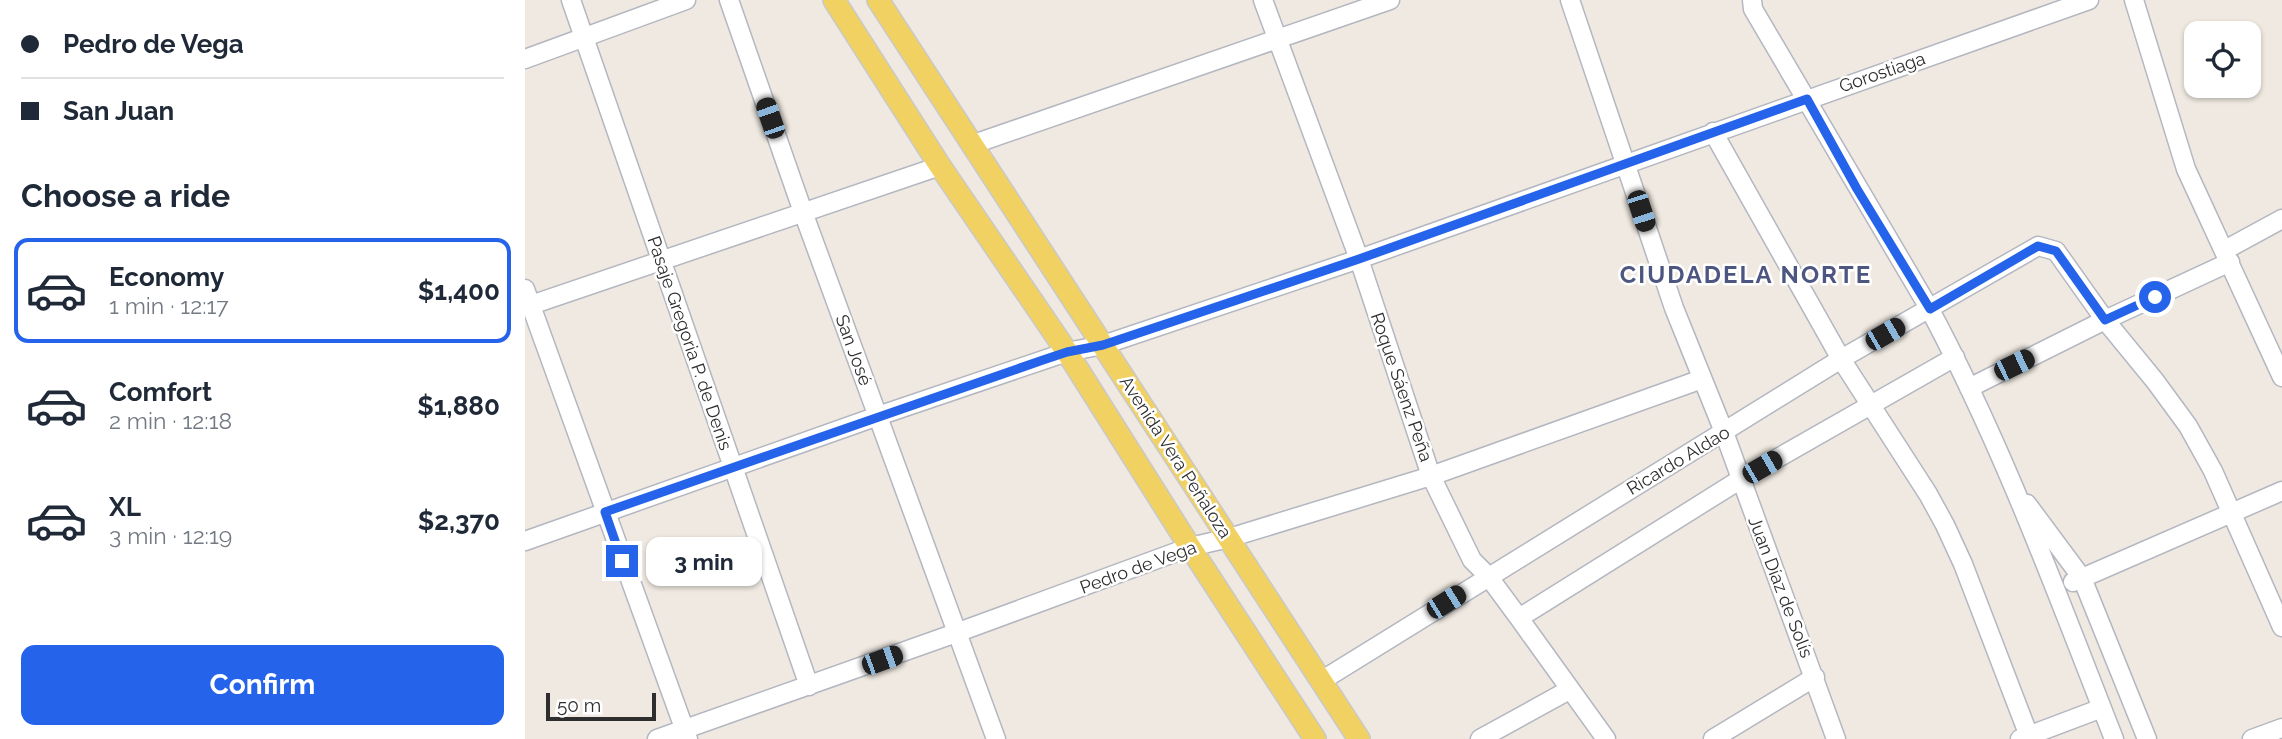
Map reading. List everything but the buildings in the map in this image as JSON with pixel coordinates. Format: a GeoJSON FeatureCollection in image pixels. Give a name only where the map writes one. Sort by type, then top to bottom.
{"type":"FeatureCollection","features":[{"type":"Feature","properties":{"kind":"main road","name":"Avenida Vera Peñaloza"},"geometry":{"type":"LineString","coordinates":[[834,0],[940,166],[1067,352],[1315,739]]}},
{"type":"Feature","properties":{"kind":"main road","name":"Avenida Vera Peñaloza"},"geometry":{"type":"LineString","coordinates":[[878,0],[1359,739]]}},
{"type":"Feature","properties":{"kind":"street","name":"Pasaje Gregoria P. de Denis"},"geometry":{"type":"LineString","coordinates":[[571,0],[809,686]]}},
{"type":"Feature","properties":{"kind":"street"},"geometry":{"type":"LineString","coordinates":[[525,59],[686,0]]}},
{"type":"Feature","properties":{"kind":"street","name":"San José"},"geometry":{"type":"LineString","coordinates":[[729,0],[803,212],[996,739]]}},
{"type":"Feature","properties":{"kind":"street","name":"Roque Sáenz Peña"},"geometry":{"type":"LineString","coordinates":[[1263,0],[1359,259],[1431,476],[1472,560],[1488,576],[1606,739]]}},
{"type":"Feature","properties":{"kind":"street"},"geometry":{"type":"LineString","coordinates":[[971,145],[1390,0]]}},
{"type":"Feature","properties":{"kind":"street","name":"Juan Díaz de Solís"},"geometry":{"type":"LineString","coordinates":[[1570,0],[1674,308],[1724,432],[1836,739]]}},
{"type":"Feature","properties":{"kind":"street"},"geometry":{"type":"LineString","coordinates":[[1752,0],[1753,9],[1930,309],[1955,357],[2056,589],[2114,739]]}},
{"type":"Feature","properties":{"kind":"street","name":"Gorostiaga"},"geometry":{"type":"LineString","coordinates":[[525,541],[1067,352],[1103,345],[1359,259],[2089,0]]}},
{"type":"Feature","properties":{"kind":"street"},"geometry":{"type":"LineString","coordinates":[[2134,0],[2186,169],[2282,377]]}},
{"type":"Feature","properties":{"kind":"street"},"geometry":{"type":"LineString","coordinates":[[1713,132],[1840,359],[1928,494],[1945,525],[1963,565],[2025,737],[2102,708]]}},
{"type":"Feature","properties":{"kind":"street"},"geometry":{"type":"LineString","coordinates":[[686,734],[527,301],[661,260],[940,166]]}},
{"type":"Feature","properties":{"kind":"street"},"geometry":{"type":"LineString","coordinates":[[1969,388],[2227,256],[2282,219]]}},
{"type":"Feature","properties":{"kind":"street","name":"Ricardo Aldao"},"geometry":{"type":"LineString","coordinates":[[1321,681],[1840,359],[2038,246],[2056,251],[2105,320]]}},
{"type":"Feature","properties":{"kind":"street"},"geometry":{"type":"LineString","coordinates":[[2105,320],[2188,426],[2213,471],[2282,627]]}},
{"type":"Feature","properties":{"kind":"street"},"geometry":{"type":"LineString","coordinates":[[1519,618],[1741,479],[1955,357]]}},
{"type":"Feature","properties":{"kind":"street","name":"Pedro de Vega"},"geometry":{"type":"LineString","coordinates":[[657,739],[686,734],[809,686],[1190,547],[1229,538],[1431,476],[1702,379]]}},
{"type":"Feature","properties":{"kind":"street"},"geometry":{"type":"LineString","coordinates":[[2008,478],[2082,578],[2147,739]]}},
{"type":"Feature","properties":{"kind":"street"},"geometry":{"type":"LineString","coordinates":[[2056,589],[2282,491]]}},
{"type":"Feature","properties":{"kind":"street"},"geometry":{"type":"LineString","coordinates":[[1713,739],[1815,677]]}},
{"type":"Feature","properties":{"kind":"street"},"geometry":{"type":"LineString","coordinates":[[1480,739],[1569,690]]}},
{"type":"Feature","properties":{"kind":"street"},"geometry":{"type":"LineString","coordinates":[[2252,739],[2282,728]]}},
{"type":"Feature","properties":{"kind":"district","name":"CIUDADELA NORTE"},"geometry":{"type":"Point","coordinates":[1746,274]}},
{"type":"Feature","properties":{"kind":"route"},"geometry":{"type":"LineString","coordinates":[[622,561],[605,512],[1043,360],[1103,345],[1359,259],[1807,99],[1857,189],[1930,309],[2038,246],[2056,251],[2105,320],[2155,297]]}}]}
